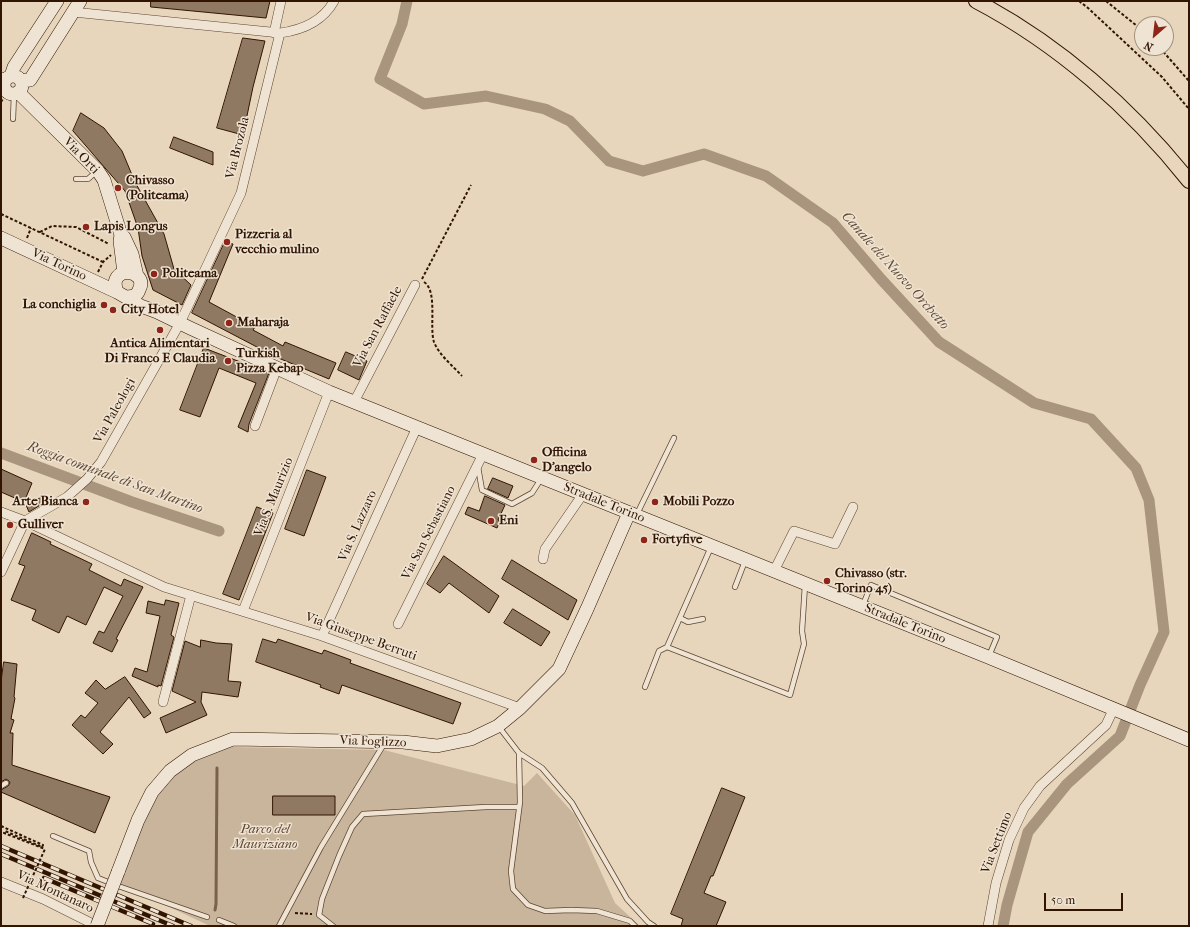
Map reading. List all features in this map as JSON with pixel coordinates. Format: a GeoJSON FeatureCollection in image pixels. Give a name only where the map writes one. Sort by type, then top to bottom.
{"type":"FeatureCollection","features":[{"type":"Feature","properties":{"kind":"main road"},"geometry":{"type":"LineString","coordinates":[[57,1],[14,67],[11,85],[30,80],[76,6]]}},
{"type":"Feature","properties":{"kind":"main road"},"geometry":{"type":"LineString","coordinates":[[976,1],[1028,32],[1064,58],[1106,92],[1145,130],[1189,181]]}},
{"type":"Feature","properties":{"kind":"main road","name":"Via Orti"},"geometry":{"type":"LineString","coordinates":[[11,85],[98,171],[104,180],[121,235],[120,241],[124,273]]}},
{"type":"Feature","properties":{"kind":"main road","name":"Via Orti"},"geometry":{"type":"LineString","coordinates":[[121,235],[126,239],[132,254],[139,281]]}},
{"type":"Feature","properties":{"kind":"main road","name":"Via Torino"},"geometry":{"type":"LineString","coordinates":[[1,238],[122,295]]}},
{"type":"Feature","properties":{"kind":"main road"},"geometry":{"type":"LineString","coordinates":[[128,272],[139,281],[139,291],[136,295],[131,297],[122,295],[115,287],[119,276],[128,272]]}},
{"type":"Feature","properties":{"kind":"main road","name":"Stradale Torino"},"geometry":{"type":"LineString","coordinates":[[139,281],[146,298],[157,312]]}},
{"type":"Feature","properties":{"kind":"main road","name":"Stradale Torino"},"geometry":{"type":"LineString","coordinates":[[122,295],[141,306],[329,392],[746,559],[1189,740]]}},
{"type":"Feature","properties":{"kind":"main road","name":"Via Foglizzo"},"geometry":{"type":"LineString","coordinates":[[97,926],[138,820],[152,792],[170,771],[192,755],[233,739],[403,742],[437,746],[471,739],[498,726],[520,708],[559,669],[633,514]]}},
{"type":"Feature","properties":{"kind":"street","name":"Via Brozola"},"geometry":{"type":"LineString","coordinates":[[180,323],[241,193],[277,33],[281,1]]}},
{"type":"Feature","properties":{"kind":"street"},"geometry":{"type":"LineString","coordinates":[[76,6],[277,33],[307,26],[321,17],[334,1]]}},
{"type":"Feature","properties":{"kind":"street","name":"Via San Raffaele"},"geometry":{"type":"LineString","coordinates":[[354,402],[418,283]]}},
{"type":"Feature","properties":{"kind":"street","name":"Via Paleologi"},"geometry":{"type":"LineString","coordinates":[[24,521],[67,497],[87,479],[101,462],[180,323]]}},
{"type":"Feature","properties":{"kind":"street"},"geometry":{"type":"LineString","coordinates":[[255,426],[277,368]]}},
{"type":"Feature","properties":{"kind":"street","name":"Via S. Maurizio"},"geometry":{"type":"LineString","coordinates":[[243,611],[329,392]]}},
{"type":"Feature","properties":{"kind":"street","name":"Via S. Lazzaro"},"geometry":{"type":"LineString","coordinates":[[322,636],[417,428]]}},
{"type":"Feature","properties":{"kind":"street","name":"Via San Sebastiano"},"geometry":{"type":"LineString","coordinates":[[398,624],[483,454]]}},
{"type":"Feature","properties":{"kind":"street"},"geometry":{"type":"LineString","coordinates":[[543,560],[545,549],[583,494]]}},
{"type":"Feature","properties":{"kind":"street"},"geometry":{"type":"LineString","coordinates":[[774,571],[794,531],[835,544],[853,506]]}},
{"type":"Feature","properties":{"kind":"street","name":"Via Giuseppe Berruti"},"geometry":{"type":"LineString","coordinates":[[1,512],[24,521],[164,586],[322,636],[520,708]]}},
{"type":"Feature","properties":{"kind":"street"},"geometry":{"type":"LineString","coordinates":[[1,572],[24,521]]}},
{"type":"Feature","properties":{"kind":"street"},"geometry":{"type":"LineString","coordinates":[[163,702],[191,595]]}},
{"type":"Feature","properties":{"kind":"street","name":"Via Settimo"},"geometry":{"type":"LineString","coordinates":[[988,926],[996,883],[1009,840],[1024,808],[1040,786],[1106,725],[1119,711]]}},
{"type":"Feature","properties":{"kind":"street","name":"Via Montanaro"},"geometry":{"type":"LineString","coordinates":[[1,882],[43,899],[97,926]]}},
{"type":"Feature","properties":{"kind":"lane"},"geometry":{"type":"LineString","coordinates":[[76,6],[87,1]]}},
{"type":"Feature","properties":{"kind":"lane"},"geometry":{"type":"LineString","coordinates":[[11,85],[13,119]]}},
{"type":"Feature","properties":{"kind":"lane"},"geometry":{"type":"LineString","coordinates":[[76,179],[88,179],[98,171]]}},
{"type":"Feature","properties":{"kind":"lane"},"geometry":{"type":"LineString","coordinates":[[633,514],[674,438]]}},
{"type":"Feature","properties":{"kind":"lane"},"geometry":{"type":"LineString","coordinates":[[477,466],[482,490],[512,504],[532,493],[542,478]]}},
{"type":"Feature","properties":{"kind":"lane"},"geometry":{"type":"LineString","coordinates":[[645,687],[659,651],[667,647],[712,546]]}},
{"type":"Feature","properties":{"kind":"lane"},"geometry":{"type":"LineString","coordinates":[[735,587],[746,559]]}},
{"type":"Feature","properties":{"kind":"lane"},"geometry":{"type":"LineString","coordinates":[[667,647],[790,695],[804,644],[802,631],[806,584]]}},
{"type":"Feature","properties":{"kind":"lane"},"geometry":{"type":"LineString","coordinates":[[862,606],[871,585],[997,637],[988,657]]}},
{"type":"Feature","properties":{"kind":"lane"},"geometry":{"type":"LineString","coordinates":[[680,618],[688,622],[703,619]]}},
{"type":"Feature","properties":{"kind":"lane"},"geometry":{"type":"LineString","coordinates":[[498,726],[519,753],[542,768],[572,803],[627,899],[648,922],[654,926]]}},
{"type":"Feature","properties":{"kind":"lane"},"geometry":{"type":"LineString","coordinates":[[279,926],[321,847],[385,742]]}},
{"type":"Feature","properties":{"kind":"lane"},"geometry":{"type":"LineString","coordinates":[[519,753],[519,807],[511,871],[514,889],[528,905],[545,911],[597,911],[630,921],[635,926]]}},
{"type":"Feature","properties":{"kind":"lane"},"geometry":{"type":"LineString","coordinates":[[1,786],[6,783]]}},
{"type":"Feature","properties":{"kind":"lane"},"geometry":{"type":"LineString","coordinates":[[333,926],[319,915],[322,899],[352,827],[363,814],[486,807],[519,807]]}},
{"type":"Feature","properties":{"kind":"lane"},"geometry":{"type":"LineString","coordinates":[[53,836],[89,851],[91,862],[98,878],[206,917]]}},
{"type":"Feature","properties":{"kind":"lane"},"geometry":{"type":"LineString","coordinates":[[219,920],[234,926]]}},
{"type":"Feature","properties":{"kind":"path"},"geometry":{"type":"LineString","coordinates":[[1078,1],[1088,8],[1162,77],[1189,109]]}},
{"type":"Feature","properties":{"kind":"path"},"geometry":{"type":"LineString","coordinates":[[1106,1],[1134,24]]}},
{"type":"Feature","properties":{"kind":"path"},"geometry":{"type":"LineString","coordinates":[[1167,56],[1189,81]]}},
{"type":"Feature","properties":{"kind":"path"},"geometry":{"type":"LineString","coordinates":[[1,102],[11,85]]}},
{"type":"Feature","properties":{"kind":"path"},"geometry":{"type":"LineString","coordinates":[[418,283],[471,185]]}},
{"type":"Feature","properties":{"kind":"path"},"geometry":{"type":"LineString","coordinates":[[1,214],[103,262]]}},
{"type":"Feature","properties":{"kind":"path"},"geometry":{"type":"LineString","coordinates":[[40,232],[52,226],[76,227],[114,247]]}},
{"type":"Feature","properties":{"kind":"path"},"geometry":{"type":"LineString","coordinates":[[25,241],[31,228]]}},
{"type":"Feature","properties":{"kind":"path"},"geometry":{"type":"LineString","coordinates":[[96,276],[103,262],[112,254],[116,254]]}},
{"type":"Feature","properties":{"kind":"path","name":"Via San Raffaele"},"geometry":{"type":"LineString","coordinates":[[418,283],[427,284],[431,290],[434,342],[439,351],[462,376]]}},
{"type":"Feature","properties":{"kind":"path"},"geometry":{"type":"LineString","coordinates":[[1,826],[43,845],[42,847],[5,831],[4,833],[45,850],[23,898]]}},
{"type":"Feature","properties":{"kind":"path"},"geometry":{"type":"LineString","coordinates":[[286,912],[319,915]]}},
{"type":"Feature","properties":{"kind":"green space","name":"Parco del Mauriziano"},"geometry":{"type":"Polygon","coordinates":[[[232,747],[384,750],[524,786],[537,773],[575,815],[615,903],[640,926],[210,926],[120,884],[150,803],[180,767],[232,747]]]}},
{"type":"Feature","properties":{"kind":"building"},"geometry":{"type":"Polygon","coordinates":[[[151,1],[270,1],[266,18],[151,7],[151,1]]]}},
{"type":"Feature","properties":{"kind":"building"},"geometry":{"type":"Polygon","coordinates":[[[243,38],[265,41],[253,87],[243,135],[217,128],[243,38]]]}},
{"type":"Feature","properties":{"kind":"building"},"geometry":{"type":"Polygon","coordinates":[[[81,113],[104,128],[122,151],[135,182],[164,234],[174,269],[191,285],[182,305],[153,290],[142,256],[138,228],[125,191],[73,131],[81,113]]]}},
{"type":"Feature","properties":{"kind":"building"},"geometry":{"type":"Polygon","coordinates":[[[174,137],[213,152],[213,165],[170,148],[174,137]]]}},
{"type":"Feature","properties":{"kind":"building"},"geometry":{"type":"Polygon","coordinates":[[[225,242],[233,244],[209,302],[255,327],[253,330],[283,346],[285,342],[336,363],[329,379],[276,357],[192,313],[225,242]]]}},
{"type":"Feature","properties":{"kind":"building"},"geometry":{"type":"Polygon","coordinates":[[[204,348],[269,373],[249,424],[248,432],[238,427],[256,383],[219,368],[200,417],[180,410],[204,348]]]}},
{"type":"Feature","properties":{"kind":"building"},"geometry":{"type":"Polygon","coordinates":[[[346,352],[367,361],[359,380],[338,370],[346,352]]]}},
{"type":"Feature","properties":{"kind":"building"},"geometry":{"type":"Polygon","coordinates":[[[1,469],[32,483],[24,502],[1,492],[1,469]]]}},
{"type":"Feature","properties":{"kind":"building"},"geometry":{"type":"Polygon","coordinates":[[[307,470],[326,477],[304,536],[285,529],[307,470]]]}},
{"type":"Feature","properties":{"kind":"building"},"geometry":{"type":"Polygon","coordinates":[[[493,478],[513,486],[508,498],[488,489],[493,478]]]}},
{"type":"Feature","properties":{"kind":"building"},"geometry":{"type":"Polygon","coordinates":[[[45,496],[47,501],[29,512],[26,505],[45,496]]]}},
{"type":"Feature","properties":{"kind":"building"},"geometry":{"type":"Polygon","coordinates":[[[485,496],[505,505],[498,520],[500,521],[497,528],[465,514],[468,507],[479,511],[485,496]]]}},
{"type":"Feature","properties":{"kind":"building"},"geometry":{"type":"Polygon","coordinates":[[[257,507],[273,513],[239,600],[223,594],[257,507]]]}},
{"type":"Feature","properties":{"kind":"building"},"geometry":{"type":"Polygon","coordinates":[[[32,533],[51,542],[50,544],[92,564],[89,570],[121,586],[124,579],[143,587],[116,639],[118,640],[112,652],[93,643],[99,631],[104,633],[123,596],[104,587],[86,625],[67,616],[59,633],[32,620],[36,610],[11,600],[25,566],[19,564],[32,533]]]}},
{"type":"Feature","properties":{"kind":"building"},"geometry":{"type":"Polygon","coordinates":[[[444,556],[499,596],[489,613],[449,583],[440,593],[427,584],[444,556]]]}},
{"type":"Feature","properties":{"kind":"building"},"geometry":{"type":"Polygon","coordinates":[[[512,560],[577,600],[568,620],[502,579],[512,560]]]}},
{"type":"Feature","properties":{"kind":"building"},"geometry":{"type":"Polygon","coordinates":[[[166,600],[179,603],[171,635],[174,637],[161,686],[158,685],[158,687],[132,676],[135,668],[147,672],[160,616],[146,613],[148,601],[164,605],[166,600]]]}},
{"type":"Feature","properties":{"kind":"building"},"geometry":{"type":"Polygon","coordinates":[[[513,609],[550,632],[541,646],[504,623],[513,609]]]}},
{"type":"Feature","properties":{"kind":"building"},"geometry":{"type":"Polygon","coordinates":[[[263,639],[276,643],[278,639],[322,654],[324,650],[351,660],[350,663],[461,703],[453,724],[342,685],[339,694],[320,687],[321,685],[256,662],[263,639]]]}},
{"type":"Feature","properties":{"kind":"building"},"geometry":{"type":"Polygon","coordinates":[[[201,640],[232,644],[228,681],[241,682],[238,697],[202,692],[201,702],[207,715],[166,733],[160,718],[196,702],[172,691],[185,641],[200,647],[201,640]]]}},
{"type":"Feature","properties":{"kind":"building"},"geometry":{"type":"Polygon","coordinates":[[[4,662],[17,664],[15,698],[11,719],[14,720],[10,733],[13,733],[12,765],[110,797],[95,833],[1,792],[1,790],[10,783],[6,779],[1,782],[1,682],[4,662]]]}},
{"type":"Feature","properties":{"kind":"building"},"geometry":{"type":"Polygon","coordinates":[[[125,677],[151,713],[144,718],[129,697],[100,732],[113,744],[103,754],[72,725],[81,715],[85,718],[98,703],[85,693],[96,680],[105,689],[125,677]]]}},
{"type":"Feature","properties":{"kind":"building"},"geometry":{"type":"Polygon","coordinates":[[[722,788],[745,797],[713,876],[711,876],[704,893],[726,902],[716,926],[681,926],[683,919],[671,914],[722,788]]]}},
{"type":"Feature","properties":{"kind":"building"},"geometry":{"type":"Polygon","coordinates":[[[273,796],[335,796],[335,815],[273,815],[273,796]]]}},
{"type":"Feature","properties":{"kind":"waterway","name":"Canale del Nuovo Orchetto"},"geometry":{"type":"LineString","coordinates":[[407,1],[402,24],[380,79],[424,104],[486,96],[545,109],[570,121],[609,161],[643,171],[704,154],[766,176],[833,223],[881,279],[939,342],[1034,403],[1091,419],[1136,468],[1149,500],[1164,632],[1140,685],[1120,736],[1067,784],[1028,832],[1007,905],[1003,926]]}},
{"type":"Feature","properties":{"kind":"waterway","name":"Roggia comunale di San Martino"},"geometry":{"type":"LineString","coordinates":[[1,453],[132,502],[219,531]]}},
{"type":"Feature","properties":{"kind":"waterway","name":"Roggia comunale di San Martino"},"geometry":{"type":"LineString","coordinates":[[215,910],[217,768]]}},
{"type":"Feature","properties":{"kind":"railway"},"geometry":{"type":"LineString","coordinates":[[1,846],[191,926]]}},
{"type":"Feature","properties":{"kind":"railway"},"geometry":{"type":"LineString","coordinates":[[1,854],[173,926]]}},
{"type":"Feature","properties":{"kind":"railway"},"geometry":{"type":"LineString","coordinates":[[44,878],[153,924]]}},
{"type":"Feature","properties":{"kind":"place","name":"Chivasso (Politeama)"},"geometry":{"type":"Point","coordinates":[118,188]}},
{"type":"Feature","properties":{"kind":"place","name":"Lapis Longus"},"geometry":{"type":"Point","coordinates":[86,227]}},
{"type":"Feature","properties":{"kind":"place","name":"Pizzeria al vecchio mulino"},"geometry":{"type":"Point","coordinates":[227,242]}},
{"type":"Feature","properties":{"kind":"place","name":"Politeama"},"geometry":{"type":"Point","coordinates":[154,274]}},
{"type":"Feature","properties":{"kind":"place","name":"La conchiglia"},"geometry":{"type":"Point","coordinates":[104,305]}},
{"type":"Feature","properties":{"kind":"place","name":"City Hotel"},"geometry":{"type":"Point","coordinates":[113,310]}},
{"type":"Feature","properties":{"kind":"place","name":"Maharaja"},"geometry":{"type":"Point","coordinates":[229,323]}},
{"type":"Feature","properties":{"kind":"place","name":"Antica Alimentari Di Franco E Claudia"},"geometry":{"type":"Point","coordinates":[160,330]}},
{"type":"Feature","properties":{"kind":"place","name":"Turkish Pizza Kebap"},"geometry":{"type":"Point","coordinates":[228,361]}},
{"type":"Feature","properties":{"kind":"place","name":"Officina D'angelo"},"geometry":{"type":"Point","coordinates":[534,460]}},
{"type":"Feature","properties":{"kind":"place","name":"Arte Bianca"},"geometry":{"type":"Point","coordinates":[86,502]}},
{"type":"Feature","properties":{"kind":"place","name":"Mobili Pozzo"},"geometry":{"type":"Point","coordinates":[655,502]}},
{"type":"Feature","properties":{"kind":"place","name":"Eni"},"geometry":{"type":"Point","coordinates":[491,521]}},
{"type":"Feature","properties":{"kind":"place","name":"Gulliver"},"geometry":{"type":"Point","coordinates":[10,525]}},
{"type":"Feature","properties":{"kind":"place","name":"Fortyfive"},"geometry":{"type":"Point","coordinates":[644,540]}},
{"type":"Feature","properties":{"kind":"place","name":"Chivasso (str. Torino 45)"},"geometry":{"type":"Point","coordinates":[827,581]}}]}
